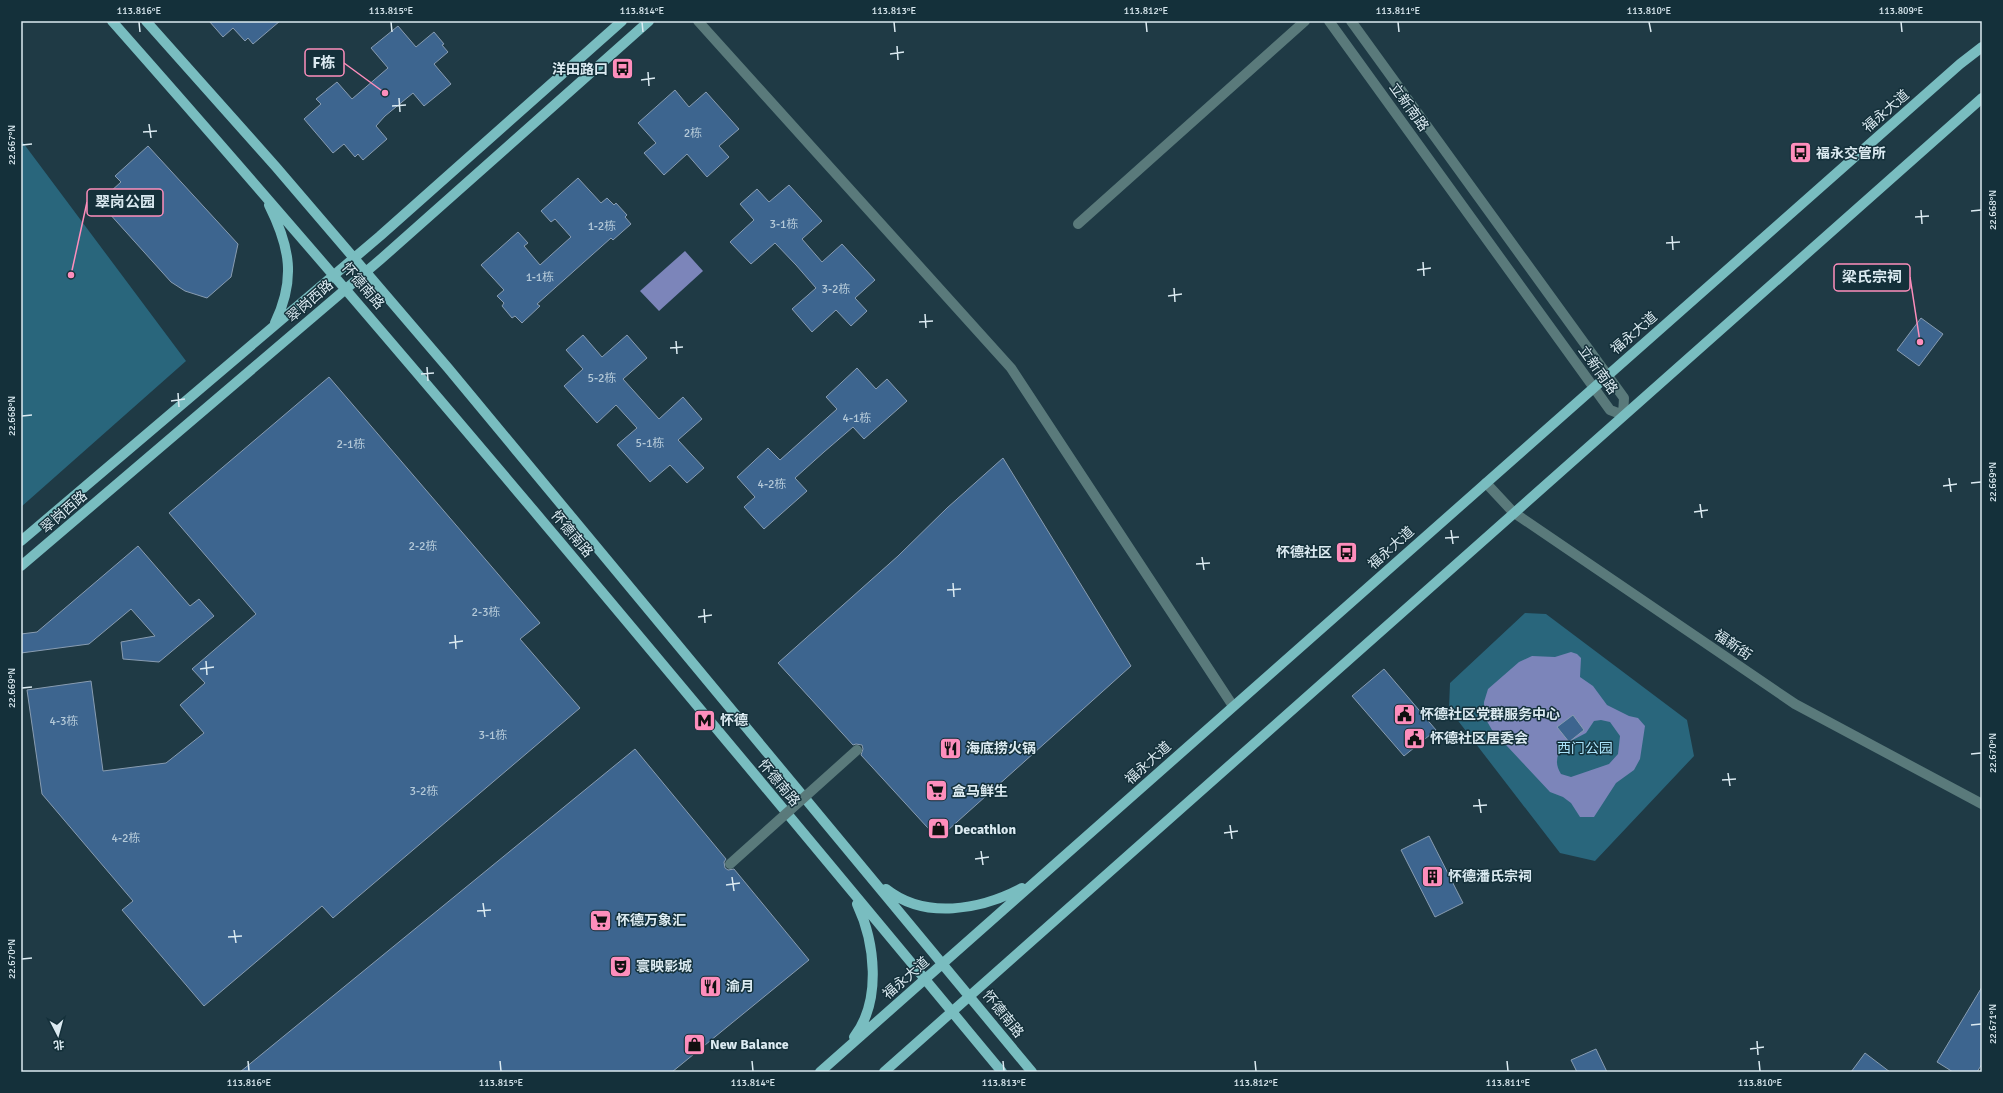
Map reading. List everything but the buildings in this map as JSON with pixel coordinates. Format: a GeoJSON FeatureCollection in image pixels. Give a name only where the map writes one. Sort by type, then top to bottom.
{"type":"FeatureCollection","features":[{"type":"Feature","properties":{"kind":"main road","name":"怀德南路"},"geometry":{"type":"LineString","coordinates":[[112,21],[262,190],[346,288],[1002,1072]]}},
{"type":"Feature","properties":{"kind":"main road","name":"怀德南路"},"geometry":{"type":"LineString","coordinates":[[146,21],[276,167],[366,272],[943,963],[1032,1072]]}},
{"type":"Feature","properties":{"kind":"main road","name":"翠岗西路"},"geometry":{"type":"LineString","coordinates":[[21,541],[354,258],[622,21]]}},
{"type":"Feature","properties":{"kind":"main road","name":"翠岗西路"},"geometry":{"type":"LineString","coordinates":[[21,566],[366,272],[650,21]]}},
{"type":"Feature","properties":{"kind":"main road","name":"福永大道"},"geometry":{"type":"LineString","coordinates":[[820,1072],[1960,64],[1982,47]]}},
{"type":"Feature","properties":{"kind":"main road"},"geometry":{"type":"LineString","coordinates":[[884,1072],[1513,512],[1982,98]]}},
{"type":"Feature","properties":{"kind":"main road"},"geometry":{"type":"LineString","coordinates":[[262,190],[276,219],[285,245],[289,270],[285,302],[274,327]]}},
{"type":"Feature","properties":{"kind":"main road"},"geometry":{"type":"LineString","coordinates":[[871,877],[895,896],[914,904],[933,908],[952,909],[970,907],[1009,895],[1038,880]]}},
{"type":"Feature","properties":{"kind":"main road"},"geometry":{"type":"LineString","coordinates":[[844,1050],[857,1033],[865,1017],[873,977],[865,920],[851,891]]}},
{"type":"Feature","properties":{"kind":"street"},"geometry":{"type":"LineString","coordinates":[[698,21],[1011,368],[1233,706]]}},
{"type":"Feature","properties":{"kind":"street"},"geometry":{"type":"LineString","coordinates":[[1078,224],[1305,21]]}},
{"type":"Feature","properties":{"kind":"street","name":"立新南路"},"geometry":{"type":"LineString","coordinates":[[1329,21],[1610,410],[1623,415],[1624,398],[1351,21]]}},
{"type":"Feature","properties":{"kind":"street","name":"福新街"},"geometry":{"type":"LineString","coordinates":[[1486,483],[1513,512],[1795,704],[1982,804]]}},
{"type":"Feature","properties":{"kind":"street"},"geometry":{"type":"LineString","coordinates":[[730,864],[857,750]]}},
{"type":"Feature","properties":{"kind":"green space"},"geometry":{"type":"Polygon","coordinates":[[[21,140],[186,361],[21,507],[21,140]]]}},
{"type":"Feature","properties":{"kind":"green space","name":"西门公园"},"geometry":{"type":"Polygon","coordinates":[[[1525,613],[1546,614],[1687,720],[1694,756],[1595,861],[1560,853],[1449,709],[1450,683],[1525,613]]]}},
{"type":"Feature","properties":{"kind":"shaded area"},"geometry":{"type":"Polygon","coordinates":[[[685,251],[703,271],[659,311],[640,291],[685,251]]]}},
{"type":"Feature","properties":{"kind":"shaded area"},"geometry":{"type":"Polygon","coordinates":[[[1571,652],[1577,654],[1581,658],[1580,677],[1593,686],[1607,705],[1629,716],[1638,718],[1645,726],[1640,759],[1634,770],[1616,783],[1594,817],[1580,817],[1571,803],[1563,797],[1550,792],[1492,730],[1484,716],[1484,702],[1488,689],[1519,662],[1532,656],[1555,657],[1571,652]],[[1601,720],[1594,721],[1586,733],[1563,745],[1557,759],[1561,774],[1571,777],[1609,764],[1618,754],[1620,736],[1610,722],[1601,720]]]}},
{"type":"Feature","properties":{"kind":"place","name":"洋田路口"},"geometry":{"type":"Point","coordinates":[623,69]}},
{"type":"Feature","properties":{"kind":"place","name":"F栋"},"geometry":{"type":"Point","coordinates":[385,93]}},
{"type":"Feature","properties":{"kind":"place","name":"福永交管所"},"geometry":{"type":"Point","coordinates":[1800,153]}},
{"type":"Feature","properties":{"kind":"place","name":"翠岗公园"},"geometry":{"type":"Point","coordinates":[71,275]}},
{"type":"Feature","properties":{"kind":"place","name":"梁氏宗祠"},"geometry":{"type":"Point","coordinates":[1920,342]}},
{"type":"Feature","properties":{"kind":"place","name":"怀德社区"},"geometry":{"type":"Point","coordinates":[1347,552]}},
{"type":"Feature","properties":{"kind":"place","name":"怀德社区党群服务中心"},"geometry":{"type":"Point","coordinates":[1405,714]}},
{"type":"Feature","properties":{"kind":"place","name":"怀德"},"geometry":{"type":"Point","coordinates":[705,720]}},
{"type":"Feature","properties":{"kind":"place","name":"怀德社区居委会"},"geometry":{"type":"Point","coordinates":[1414,738]}},
{"type":"Feature","properties":{"kind":"place","name":"海底捞火锅"},"geometry":{"type":"Point","coordinates":[951,748]}},
{"type":"Feature","properties":{"kind":"place","name":"盒马鲜生"},"geometry":{"type":"Point","coordinates":[936,791]}},
{"type":"Feature","properties":{"kind":"place","name":"Decathlon"},"geometry":{"type":"Point","coordinates":[939,829]}},
{"type":"Feature","properties":{"kind":"place","name":"怀德潘氏宗祠"},"geometry":{"type":"Point","coordinates":[1432,876]}},
{"type":"Feature","properties":{"kind":"place","name":"怀德万象汇"},"geometry":{"type":"Point","coordinates":[601,920]}},
{"type":"Feature","properties":{"kind":"place","name":"寰映影城"},"geometry":{"type":"Point","coordinates":[621,966]}},
{"type":"Feature","properties":{"kind":"place","name":"渝月"},"geometry":{"type":"Point","coordinates":[710,986]}},
{"type":"Feature","properties":{"kind":"place","name":"New Balance"},"geometry":{"type":"Point","coordinates":[695,1044]}}]}
